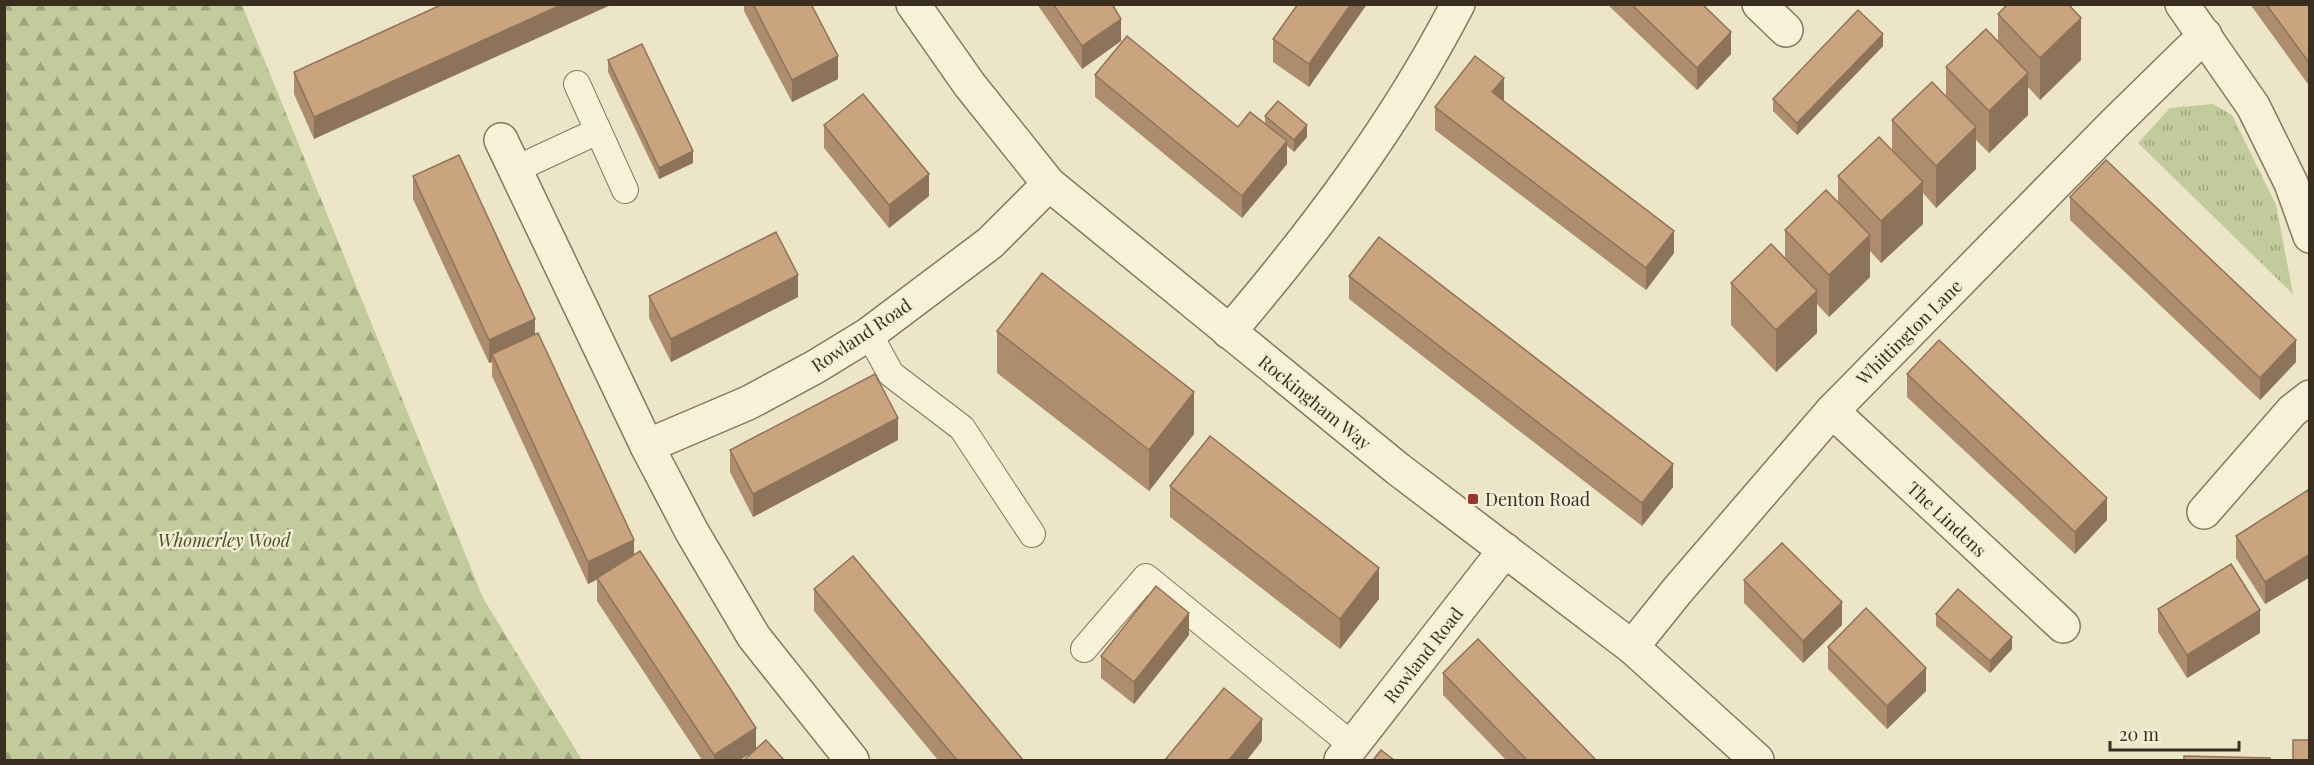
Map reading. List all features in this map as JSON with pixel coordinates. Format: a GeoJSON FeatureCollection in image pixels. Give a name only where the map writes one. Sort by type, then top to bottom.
{"type":"FeatureCollection","features":[{"type":"Feature","properties":{"kind":"street","name":"Rockingham Way"},"geometry":{"type":"LineString","coordinates":[[913,4],[969,84],[1049,184],[1398,469],[1632,646],[1757,760]]}},
{"type":"Feature","properties":{"kind":"street"},"geometry":{"type":"LineString","coordinates":[[1229,332],[1298,250],[1376,145],[1458,4]]}},
{"type":"Feature","properties":{"kind":"street"},"geometry":{"type":"LineString","coordinates":[[1759,4],[1786,30]]}},
{"type":"Feature","properties":{"kind":"street"},"geometry":{"type":"LineString","coordinates":[[2182,4],[2253,106],[2291,183],[2310,236]]}},
{"type":"Feature","properties":{"kind":"street","name":"Whittington Lane"},"geometry":{"type":"LineString","coordinates":[[1632,646],[1832,411],[2114,124],[2205,35]]}},
{"type":"Feature","properties":{"kind":"street"},"geometry":{"type":"LineString","coordinates":[[501,140],[647,446],[692,532],[754,637],[852,760]]}},
{"type":"Feature","properties":{"kind":"street","name":"Rowland Road"},"geometry":{"type":"LineString","coordinates":[[647,446],[748,403],[815,367],[869,334],[990,243],[1049,184]]}},
{"type":"Feature","properties":{"kind":"street"},"geometry":{"type":"LineString","coordinates":[[2204,512],[2292,411],[2310,397]]}},
{"type":"Feature","properties":{"kind":"street","name":"The Lindens"},"geometry":{"type":"LineString","coordinates":[[1832,411],[2063,626]]}},
{"type":"Feature","properties":{"kind":"street","name":"Rowland Road"},"geometry":{"type":"LineString","coordinates":[[1347,753],[1505,550]]}},
{"type":"Feature","properties":{"kind":"lane"},"geometry":{"type":"LineString","coordinates":[[577,84],[625,190]]}},
{"type":"Feature","properties":{"kind":"lane"},"geometry":{"type":"LineString","coordinates":[[514,170],[598,131]]}},
{"type":"Feature","properties":{"kind":"lane"},"geometry":{"type":"LineString","coordinates":[[869,334],[891,374],[962,428],[1032,534]]}},
{"type":"Feature","properties":{"kind":"lane"},"geometry":{"type":"LineString","coordinates":[[1084,649],[1146,577],[1347,753]]}},
{"type":"Feature","properties":{"kind":"green space","name":"Whomerley Wood"},"geometry":{"type":"Polygon","coordinates":[[[4,5],[242,5],[483,598],[582,760],[5,760],[4,5]]]}},
{"type":"Feature","properties":{"kind":"green space"},"geometry":{"type":"Polygon","coordinates":[[[2213,104],[2232,115],[2276,205],[2293,294],[2138,143],[2170,108],[2213,104]]]}},
{"type":"Feature","properties":{"kind":"building"},"geometry":{"type":"Polygon","coordinates":[[[443,4],[563,4],[314,117],[294,72],[443,4]]]}},
{"type":"Feature","properties":{"kind":"building"},"geometry":{"type":"Polygon","coordinates":[[[753,4],[811,4],[838,56],[792,80],[753,4]]]}},
{"type":"Feature","properties":{"kind":"building"},"geometry":{"type":"Polygon","coordinates":[[[1053,4],[1112,4],[1121,19],[1082,46],[1053,4]]]}},
{"type":"Feature","properties":{"kind":"building"},"geometry":{"type":"Polygon","coordinates":[[[1298,4],[1351,4],[1309,64],[1273,39],[1298,4]]]}},
{"type":"Feature","properties":{"kind":"building"},"geometry":{"type":"Polygon","coordinates":[[[1631,4],[1702,4],[1731,32],[1697,68],[1631,4]]]}},
{"type":"Feature","properties":{"kind":"building"},"geometry":{"type":"Polygon","coordinates":[[[2008,4],[2068,4],[2081,18],[2040,58],[1998,14],[2008,4]]]}},
{"type":"Feature","properties":{"kind":"building"},"geometry":{"type":"Polygon","coordinates":[[[2266,4],[2310,4],[2310,64],[2266,4]]]}},
{"type":"Feature","properties":{"kind":"building"},"geometry":{"type":"Polygon","coordinates":[[[1858,10],[1883,34],[1797,123],[1773,99],[1858,10]]]}},
{"type":"Feature","properties":{"kind":"building"},"geometry":{"type":"Polygon","coordinates":[[[1986,29],[2028,73],[1989,111],[1946,67],[1986,29]]]}},
{"type":"Feature","properties":{"kind":"building"},"geometry":{"type":"Polygon","coordinates":[[[1127,36],[1238,127],[1250,112],[1287,141],[1242,196],[1095,75],[1127,36]]]}},
{"type":"Feature","properties":{"kind":"building"},"geometry":{"type":"Polygon","coordinates":[[[642,44],[693,151],[659,168],[608,60],[642,44]]]}},
{"type":"Feature","properties":{"kind":"building"},"geometry":{"type":"Polygon","coordinates":[[[1475,56],[1504,78],[1492,92],[1674,231],[1646,268],[1435,107],[1475,56]]]}},
{"type":"Feature","properties":{"kind":"building"},"geometry":{"type":"Polygon","coordinates":[[[1932,82],[1976,127],[1936,166],[1892,120],[1932,82]]]}},
{"type":"Feature","properties":{"kind":"building"},"geometry":{"type":"Polygon","coordinates":[[[863,94],[929,174],[889,205],[824,125],[863,94]]]}},
{"type":"Feature","properties":{"kind":"building"},"geometry":{"type":"Polygon","coordinates":[[[1278,101],[1307,125],[1294,140],[1265,116],[1278,101]]]}},
{"type":"Feature","properties":{"kind":"building"},"geometry":{"type":"Polygon","coordinates":[[[1879,137],[1923,182],[1881,221],[1838,176],[1879,137]]]}},
{"type":"Feature","properties":{"kind":"building"},"geometry":{"type":"Polygon","coordinates":[[[459,155],[535,319],[489,340],[413,176],[459,155]]]}},
{"type":"Feature","properties":{"kind":"building"},"geometry":{"type":"Polygon","coordinates":[[[2106,160],[2296,340],[2260,378],[2070,197],[2106,160]]]}},
{"type":"Feature","properties":{"kind":"building"},"geometry":{"type":"Polygon","coordinates":[[[1826,190],[1870,235],[1829,275],[1785,230],[1826,190]]]}},
{"type":"Feature","properties":{"kind":"building"},"geometry":{"type":"Polygon","coordinates":[[[776,232],[798,275],[671,339],[649,296],[776,232]]]}},
{"type":"Feature","properties":{"kind":"building"},"geometry":{"type":"Polygon","coordinates":[[[1379,237],[1673,464],[1642,503],[1349,276],[1379,237]]]}},
{"type":"Feature","properties":{"kind":"building"},"geometry":{"type":"Polygon","coordinates":[[[1771,244],[1817,291],[1776,330],[1731,283],[1771,244]]]}},
{"type":"Feature","properties":{"kind":"building"},"geometry":{"type":"Polygon","coordinates":[[[1042,273],[1194,392],[1149,450],[997,331],[1042,273]]]}},
{"type":"Feature","properties":{"kind":"building"},"geometry":{"type":"Polygon","coordinates":[[[538,333],[634,540],[588,562],[492,354],[538,333]]]}},
{"type":"Feature","properties":{"kind":"building"},"geometry":{"type":"Polygon","coordinates":[[[1939,340],[2107,498],[2075,532],[1907,374],[1939,340]]]}},
{"type":"Feature","properties":{"kind":"building"},"geometry":{"type":"Polygon","coordinates":[[[875,374],[898,418],[753,494],[730,450],[875,374]]]}},
{"type":"Feature","properties":{"kind":"building"},"geometry":{"type":"Polygon","coordinates":[[[1210,436],[1379,568],[1340,619],[1170,486],[1210,436]]]}},
{"type":"Feature","properties":{"kind":"building"},"geometry":{"type":"Polygon","coordinates":[[[2308,490],[2310,492],[2310,554],[2265,582],[2236,536],[2308,490]]]}},
{"type":"Feature","properties":{"kind":"building"},"geometry":{"type":"Polygon","coordinates":[[[1782,543],[1842,602],[1803,641],[1744,580],[1782,543]]]}},
{"type":"Feature","properties":{"kind":"building"},"geometry":{"type":"Polygon","coordinates":[[[640,551],[756,728],[714,755],[597,578],[640,551]]]}},
{"type":"Feature","properties":{"kind":"building"},"geometry":{"type":"Polygon","coordinates":[[[853,556],[1023,760],[957,760],[814,589],[853,556]]]}},
{"type":"Feature","properties":{"kind":"building"},"geometry":{"type":"Polygon","coordinates":[[[2231,564],[2260,610],[2187,655],[2158,609],[2231,564]]]}},
{"type":"Feature","properties":{"kind":"building"},"geometry":{"type":"Polygon","coordinates":[[[1156,586],[1189,613],[1134,682],[1101,656],[1156,586]]]}},
{"type":"Feature","properties":{"kind":"building"},"geometry":{"type":"Polygon","coordinates":[[[1958,589],[2012,637],[1990,661],[1936,614],[1958,589]]]}},
{"type":"Feature","properties":{"kind":"building"},"geometry":{"type":"Polygon","coordinates":[[[1866,608],[1926,668],[1887,706],[1828,647],[1866,608]]]}},
{"type":"Feature","properties":{"kind":"building"},"geometry":{"type":"Polygon","coordinates":[[[1478,639],[1596,760],[1527,760],[1443,673],[1478,639]]]}},
{"type":"Feature","properties":{"kind":"building"},"geometry":{"type":"Polygon","coordinates":[[[1224,688],[1262,719],[1229,760],[1165,760],[1224,688]]]}},
{"type":"Feature","properties":{"kind":"building"},"geometry":{"type":"Polygon","coordinates":[[[766,740],[784,760],[744,760],[766,740]]]}},
{"type":"Feature","properties":{"kind":"building"},"geometry":{"type":"Polygon","coordinates":[[[2293,740],[2310,740],[2310,760],[2293,760],[2293,740]]]}},
{"type":"Feature","properties":{"kind":"building"},"geometry":{"type":"Polygon","coordinates":[[[1381,750],[1394,760],[1373,760],[1381,750]]]}},
{"type":"Feature","properties":{"kind":"building"},"geometry":{"type":"Polygon","coordinates":[[[2184,756],[2270,758],[2270,760],[2184,760],[2184,756]]]}},
{"type":"Feature","properties":{"kind":"place","name":"Denton Road"},"geometry":{"type":"Point","coordinates":[1473,499]}}]}
